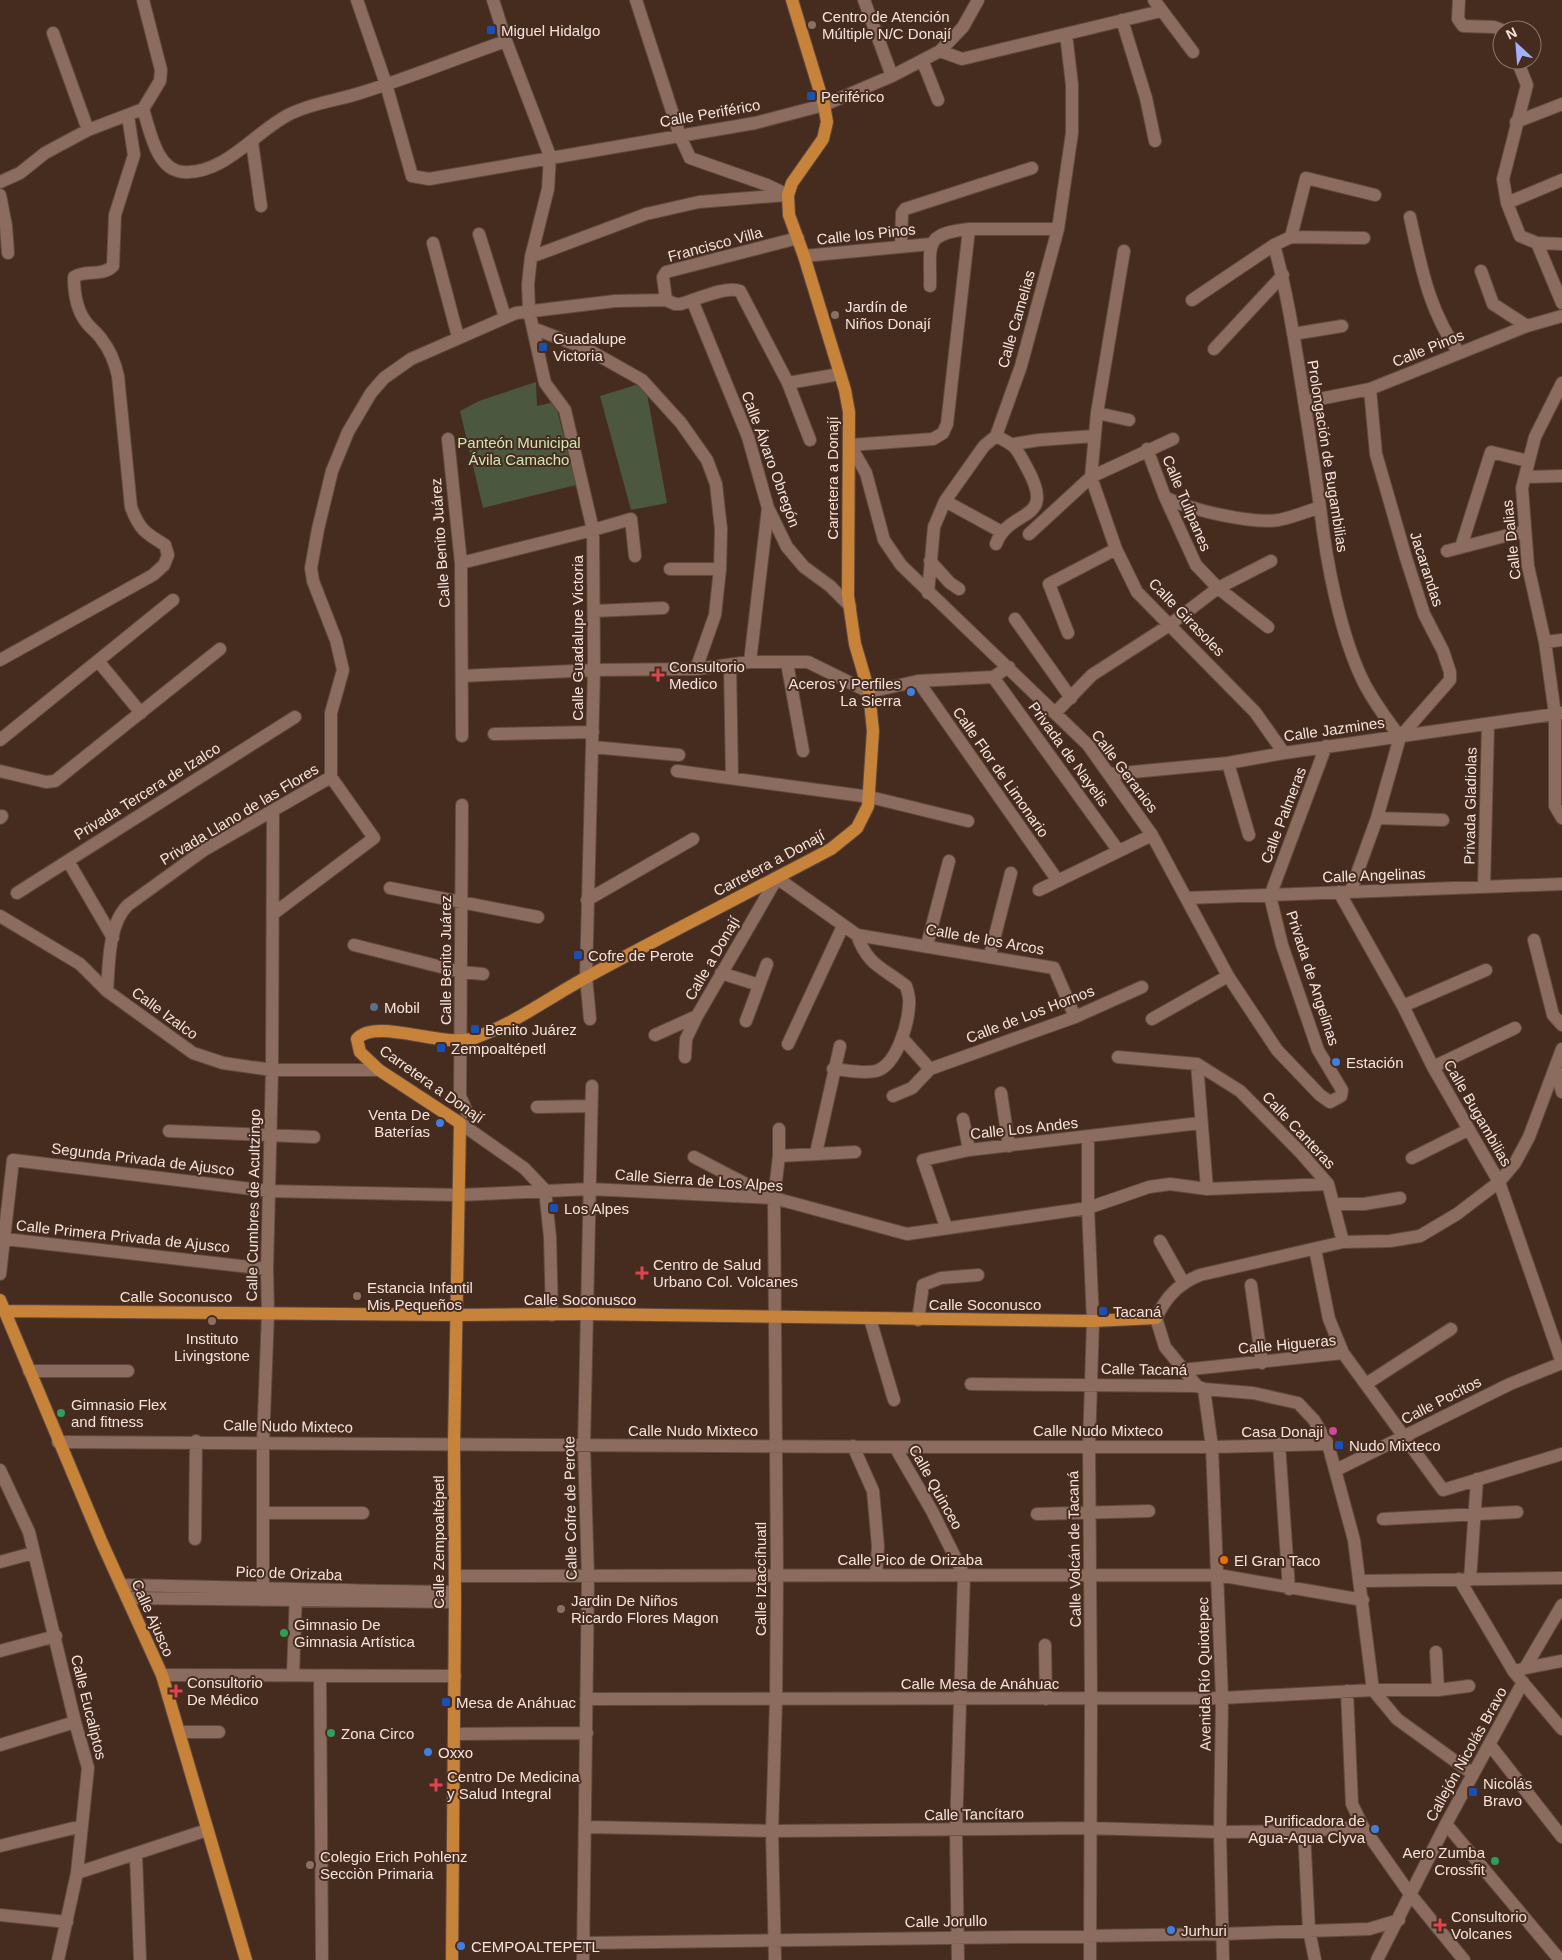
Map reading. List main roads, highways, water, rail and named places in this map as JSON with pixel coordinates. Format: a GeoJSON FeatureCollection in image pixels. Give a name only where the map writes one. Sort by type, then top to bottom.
{"type":"FeatureCollection","features":[{"type":"Feature","properties":{"kind":"main road","name":"Carretera a Donají"},"geometry":{"type":"LineString","coordinates":[[460,1123],[379,1070],[360,1052],[357,1039],[362,1034],[378,1030],[438,1040],[460,1041],[472,1039],[494,1030],[586,977],[831,849],[857,828],[866,813],[870,797],[873,730],[869,692],[855,644],[850,606],[848,510],[850,412],[804,256],[789,215],[788,195],[792,183],[823,139],[827,122],[824,105],[792,0]]}},
{"type":"Feature","properties":{"kind":"main road","name":"Calle Zempoaltépetl"},"geometry":{"type":"LineString","coordinates":[[452,1960],[455,1597],[454,1445],[458,1316],[460,1123]]}},
{"type":"Feature","properties":{"kind":"main road","name":"Calle Soconusco"},"geometry":{"type":"LineString","coordinates":[[2,1305],[268,1313],[458,1316],[586,1314],[1093,1321],[1156,1318]]}},
{"type":"Feature","properties":{"kind":"main road","name":"Calle Ajusco"},"geometry":{"type":"LineString","coordinates":[[2,1305],[58,1442],[162,1675],[246,1960]]}},
{"type":"Feature","properties":{"kind":"place","name":"Centro de Atención Múltiple N/C Donají"},"geometry":{"type":"Point","coordinates":[812,25]}},
{"type":"Feature","properties":{"kind":"place","name":"Miguel Hidalgo"},"geometry":{"type":"Point","coordinates":[491,30]}},
{"type":"Feature","properties":{"kind":"place","name":"Periférico"},"geometry":{"type":"Point","coordinates":[811,96]}},
{"type":"Feature","properties":{"kind":"place","name":"Jardín de Niños Donají"},"geometry":{"type":"Point","coordinates":[835,315]}},
{"type":"Feature","properties":{"kind":"place","name":"Guadalupe Victoria"},"geometry":{"type":"Point","coordinates":[543,347]}},
{"type":"Feature","properties":{"kind":"place","name":"Consultorio Medico"},"geometry":{"type":"Point","coordinates":[658,675]}},
{"type":"Feature","properties":{"kind":"place","name":"Aceros y Perfiles La Sierra"},"geometry":{"type":"Point","coordinates":[911,692]}},
{"type":"Feature","properties":{"kind":"place","name":"Cofre de Perote"},"geometry":{"type":"Point","coordinates":[578,955]}},
{"type":"Feature","properties":{"kind":"place","name":"Mobil"},"geometry":{"type":"Point","coordinates":[374,1007]}},
{"type":"Feature","properties":{"kind":"place","name":"Benito Juárez"},"geometry":{"type":"Point","coordinates":[475,1029]}},
{"type":"Feature","properties":{"kind":"place","name":"Zempoaltépetl"},"geometry":{"type":"Point","coordinates":[441,1048]}},
{"type":"Feature","properties":{"kind":"place","name":"Estación"},"geometry":{"type":"Point","coordinates":[1336,1062]}},
{"type":"Feature","properties":{"kind":"place","name":"Venta De Baterías"},"geometry":{"type":"Point","coordinates":[440,1123]}},
{"type":"Feature","properties":{"kind":"place","name":"Los Alpes"},"geometry":{"type":"Point","coordinates":[554,1208]}},
{"type":"Feature","properties":{"kind":"place","name":"Centro de Salud Urbano Col. Volcanes"},"geometry":{"type":"Point","coordinates":[642,1273]}},
{"type":"Feature","properties":{"kind":"place","name":"Estancia Infantil Mis Pequeños"},"geometry":{"type":"Point","coordinates":[357,1296]}},
{"type":"Feature","properties":{"kind":"place","name":"Tacaná"},"geometry":{"type":"Point","coordinates":[1103,1311]}},
{"type":"Feature","properties":{"kind":"place","name":"Instituto Livingstone"},"geometry":{"type":"Point","coordinates":[212,1321]}},
{"type":"Feature","properties":{"kind":"place","name":"Gimnasio Flex and fitness"},"geometry":{"type":"Point","coordinates":[61,1413]}},
{"type":"Feature","properties":{"kind":"place","name":"Casa Donaji"},"geometry":{"type":"Point","coordinates":[1333,1431]}},
{"type":"Feature","properties":{"kind":"place","name":"Nudo Mixteco"},"geometry":{"type":"Point","coordinates":[1339,1445]}},
{"type":"Feature","properties":{"kind":"place","name":"El Gran Taco"},"geometry":{"type":"Point","coordinates":[1224,1560]}},
{"type":"Feature","properties":{"kind":"place","name":"Jardin De Niños Ricardo Flores Magon"},"geometry":{"type":"Point","coordinates":[561,1609]}},
{"type":"Feature","properties":{"kind":"place","name":"Gimnasio De Gimnasia Artística"},"geometry":{"type":"Point","coordinates":[284,1633]}},
{"type":"Feature","properties":{"kind":"place","name":"Consultorio De Médico"},"geometry":{"type":"Point","coordinates":[176,1691]}},
{"type":"Feature","properties":{"kind":"place","name":"Mesa de Anáhuac"},"geometry":{"type":"Point","coordinates":[446,1702]}},
{"type":"Feature","properties":{"kind":"place","name":"Zona Circo"},"geometry":{"type":"Point","coordinates":[331,1733]}},
{"type":"Feature","properties":{"kind":"place","name":"Oxxo"},"geometry":{"type":"Point","coordinates":[428,1752]}},
{"type":"Feature","properties":{"kind":"place","name":"Centro De Medicina y Salud Integral"},"geometry":{"type":"Point","coordinates":[436,1785]}},
{"type":"Feature","properties":{"kind":"place","name":"Nicolás Bravo"},"geometry":{"type":"Point","coordinates":[1473,1792]}},
{"type":"Feature","properties":{"kind":"place","name":"Purificadora de Agua-Aqua Clyva"},"geometry":{"type":"Point","coordinates":[1375,1829]}},
{"type":"Feature","properties":{"kind":"place","name":"Aero Zumba Crossfit"},"geometry":{"type":"Point","coordinates":[1495,1861]}},
{"type":"Feature","properties":{"kind":"place","name":"Colegio Erich Pohlenz Secciòn Primaria"},"geometry":{"type":"Point","coordinates":[310,1865]}},
{"type":"Feature","properties":{"kind":"place","name":"Consultorio Volcanes"},"geometry":{"type":"Point","coordinates":[1440,1925]}},
{"type":"Feature","properties":{"kind":"place","name":"Jurhuri"},"geometry":{"type":"Point","coordinates":[1171,1930]}},
{"type":"Feature","properties":{"kind":"place","name":"CEMPOALTEPETL"},"geometry":{"type":"Point","coordinates":[461,1946]}},
{"type":"Feature","properties":{"kind":"park label","name":"Panteón Municipal Ávila Camacho"},"geometry":{"type":"Point","coordinates":[519,450]}}]}
